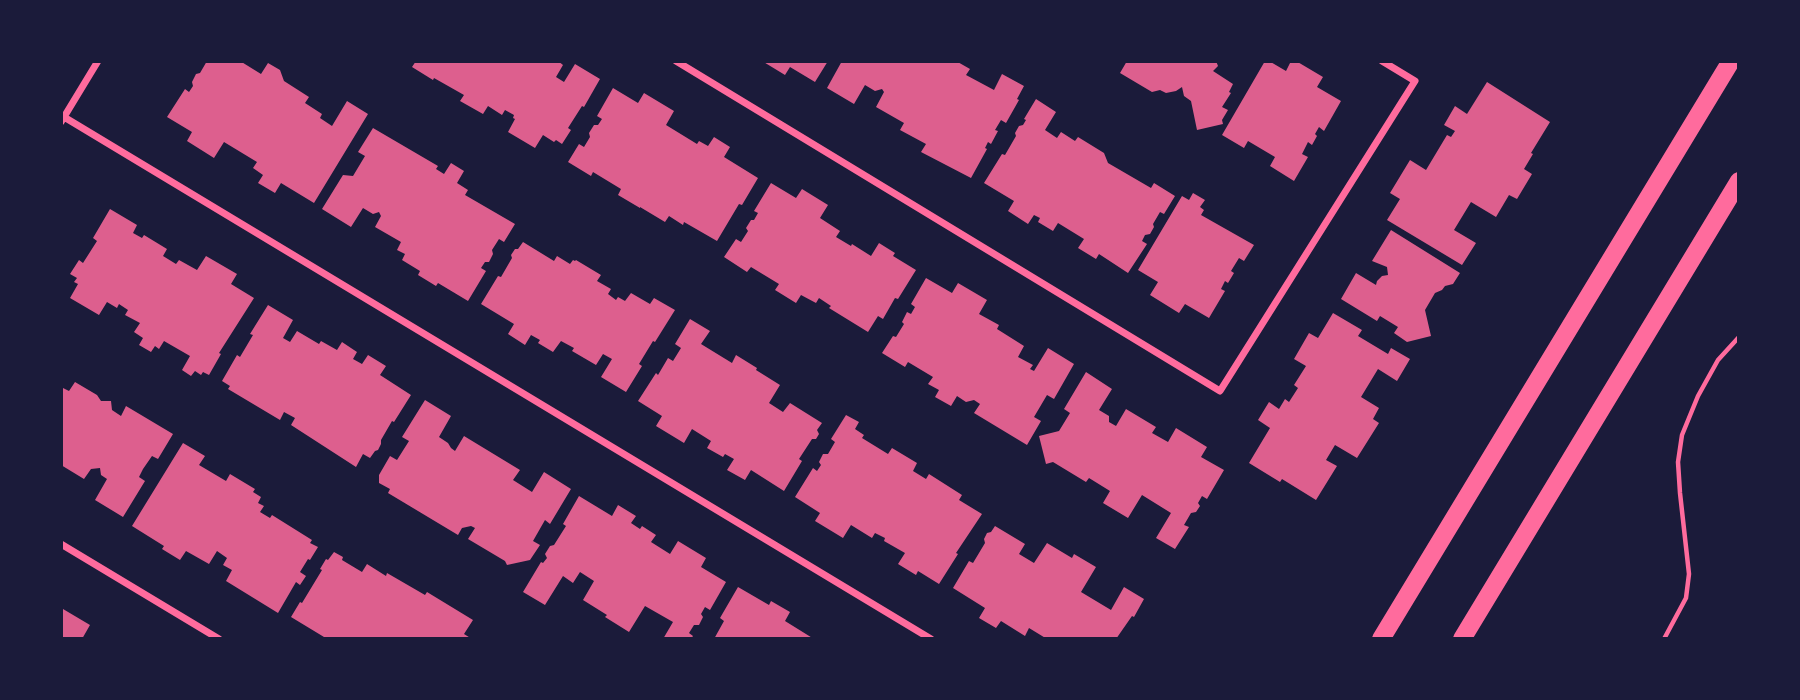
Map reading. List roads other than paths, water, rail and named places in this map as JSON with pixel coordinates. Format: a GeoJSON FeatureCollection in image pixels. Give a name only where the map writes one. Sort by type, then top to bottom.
{"type":"FeatureCollection","features":[{"type":"Feature","properties":{"kind":"main road"},"geometry":{"type":"LineString","coordinates":[[1381,639],[1731,61]]}},
{"type":"Feature","properties":{"kind":"main road"},"geometry":{"type":"LineString","coordinates":[[1462,639],[1739,181]]}},
{"type":"Feature","properties":{"kind":"street"},"geometry":{"type":"LineString","coordinates":[[98,61],[63,119],[931,639]]}},
{"type":"Feature","properties":{"kind":"street"},"geometry":{"type":"LineString","coordinates":[[676,61],[1220,391],[1415,81],[1382,61]]}},
{"type":"Feature","properties":{"kind":"street"},"geometry":{"type":"LineString","coordinates":[[61,544],[219,639]]}}]}
